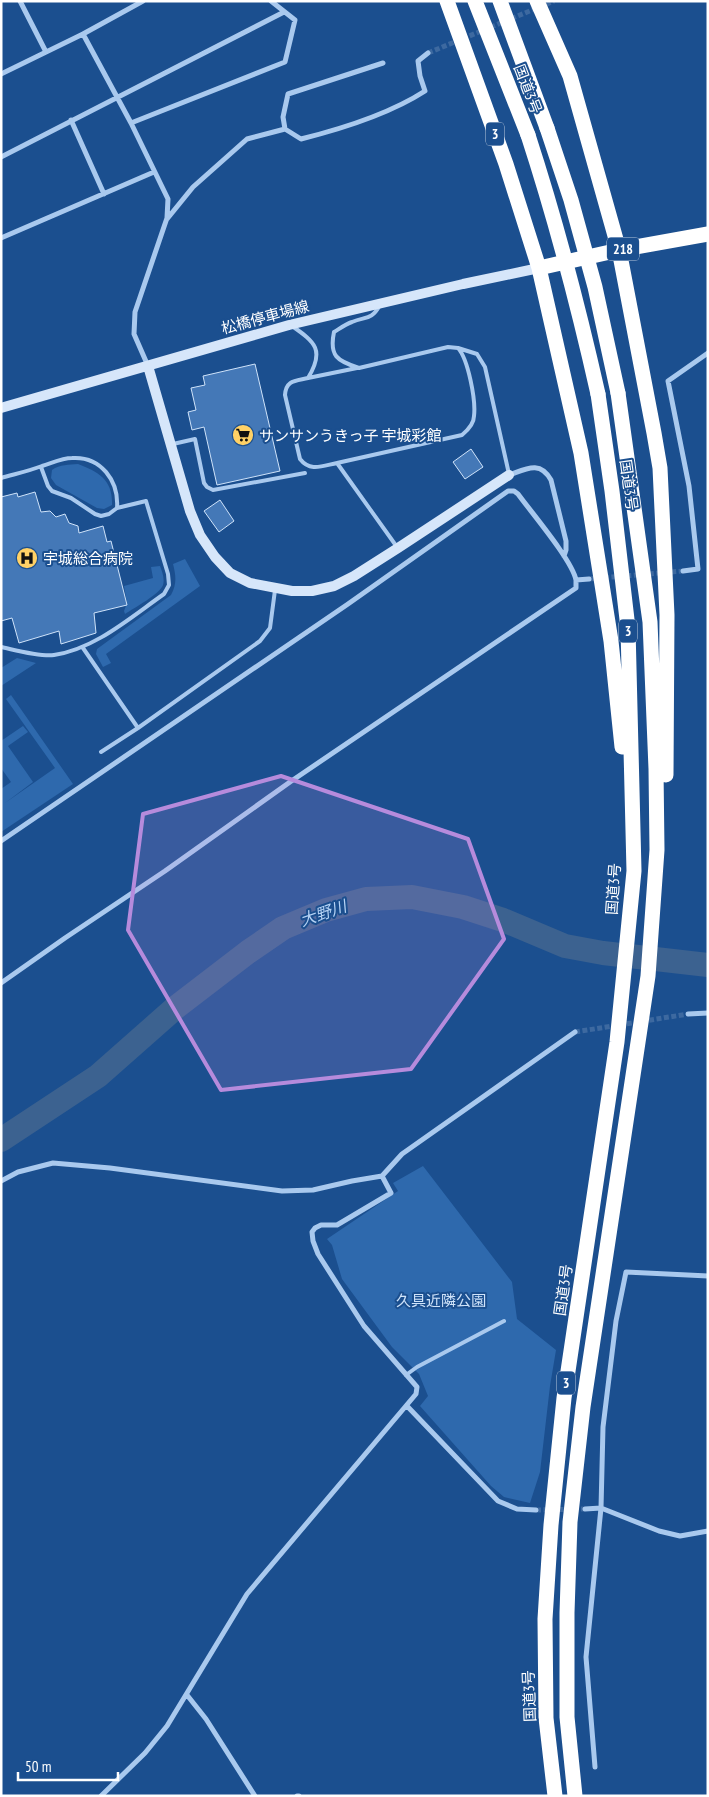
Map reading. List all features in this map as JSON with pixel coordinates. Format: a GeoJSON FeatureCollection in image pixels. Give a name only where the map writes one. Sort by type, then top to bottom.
{"type":"FeatureCollection","features":[{"type":"Feature","properties":{"kind":"highway","name":"3"},"geometry":{"type":"LineString","coordinates":[[447,1],[506,164],[539,268]]}},
{"type":"Feature","properties":{"kind":"highway","name":"国道3号"},"geometry":{"type":"LineString","coordinates":[[475,1],[528,135],[559,235],[574,292],[598,394],[612,491],[628,628],[629,870],[624,973],[617,1042],[564,1398],[551,1525],[545,1619],[546,1718],[555,1796]]}},
{"type":"Feature","properties":{"kind":"highway","name":"国道3号"},"geometry":{"type":"LineString","coordinates":[[500,1],[547,128],[571,200],[595,287],[618,393],[650,622],[657,850],[648,976],[583,1407],[570,1522],[567,1613],[567,1717],[575,1796]]}},
{"type":"Feature","properties":{"kind":"highway"},"geometry":{"type":"LineString","coordinates":[[537,1],[570,76],[619,250],[660,468],[667,615],[667,720],[666,806],[657,850]]}},
{"type":"Feature","properties":{"kind":"highway","name":"218"},"geometry":{"type":"LineString","coordinates":[[539,268],[619,250],[708,234]]}},
{"type":"Feature","properties":{"kind":"highway"},"geometry":{"type":"LineString","coordinates":[[539,268],[581,453],[611,641],[624,765],[629,870]]}},
{"type":"Feature","properties":{"kind":"main road","name":"松橋停車場線"},"geometry":{"type":"LineString","coordinates":[[1,408],[289,325],[539,268]]}},
{"type":"Feature","properties":{"kind":"main road"},"geometry":{"type":"LineString","coordinates":[[148,366],[190,511],[200,535],[215,557],[230,573],[250,583],[292,591],[312,591],[334,586],[354,576],[509,475]]}},
{"type":"Feature","properties":{"kind":"street"},"geometry":{"type":"LineString","coordinates":[[20,1],[46,52]]}},
{"type":"Feature","properties":{"kind":"street"},"geometry":{"type":"LineString","coordinates":[[1,74],[84,34],[143,1]]}},
{"type":"Feature","properties":{"kind":"street"},"geometry":{"type":"LineString","coordinates":[[131,123],[285,62],[295,20],[271,1]]}},
{"type":"Feature","properties":{"kind":"street"},"geometry":{"type":"LineString","coordinates":[[1,157],[284,12]]}},
{"type":"Feature","properties":{"kind":"street"},"geometry":{"type":"LineString","coordinates":[[84,34],[131,123],[168,199],[166,218],[135,312],[134,334],[148,366]]}},
{"type":"Feature","properties":{"kind":"street"},"geometry":{"type":"LineString","coordinates":[[166,218],[192,187],[248,139],[285,129],[301,139],[342,128],[413,99],[425,91],[418,61],[428,53]]}},
{"type":"Feature","properties":{"kind":"street"},"geometry":{"type":"LineString","coordinates":[[285,129],[283,117],[288,94],[383,63]]}},
{"type":"Feature","properties":{"kind":"street"},"geometry":{"type":"LineString","coordinates":[[71,120],[104,194]]}},
{"type":"Feature","properties":{"kind":"street"},"geometry":{"type":"LineString","coordinates":[[1,238],[154,172]]}},
{"type":"Feature","properties":{"kind":"street"},"geometry":{"type":"LineString","coordinates":[[683,571],[698,569],[689,486],[668,381],[708,353]]}},
{"type":"Feature","properties":{"kind":"street"},"geometry":{"type":"LineString","coordinates":[[509,475],[528,468],[537,467],[546,472],[551,480],[566,541],[564,556]]}},
{"type":"Feature","properties":{"kind":"street"},"geometry":{"type":"LineString","coordinates":[[1,841],[348,604],[508,491],[514,491],[518,494],[564,556],[576,580],[576,588],[298,777],[165,872],[1,983]]}},
{"type":"Feature","properties":{"kind":"street"},"geometry":{"type":"LineString","coordinates":[[576,580],[589,579]]}},
{"type":"Feature","properties":{"kind":"street"},"geometry":{"type":"LineString","coordinates":[[688,1014],[708,1013]]}},
{"type":"Feature","properties":{"kind":"street"},"geometry":{"type":"LineString","coordinates":[[1,1181],[18,1172],[53,1163],[110,1168],[282,1190],[313,1190],[382,1176],[402,1154],[575,1032]]}},
{"type":"Feature","properties":{"kind":"street"},"geometry":{"type":"LineString","coordinates":[[101,1796],[145,1753],[167,1726],[247,1594],[416,1394],[417,1387],[364,1326],[318,1254],[312,1240],[312,1232],[315,1228],[321,1225],[338,1225],[391,1193],[382,1176]]}},
{"type":"Feature","properties":{"kind":"street"},"geometry":{"type":"LineString","coordinates":[[595,1767],[586,1657],[602,1508],[603,1427],[616,1321],[626,1272],[708,1276]]}},
{"type":"Feature","properties":{"kind":"street"},"geometry":{"type":"LineString","coordinates":[[407,1406],[498,1501],[517,1509],[536,1510]]}},
{"type":"Feature","properties":{"kind":"street"},"geometry":{"type":"LineString","coordinates":[[585,1510],[602,1508],[659,1531],[680,1536],[708,1531]]}},
{"type":"Feature","properties":{"kind":"street"},"geometry":{"type":"LineString","coordinates":[[187,1695],[206,1719],[255,1796]]}},
{"type":"Feature","properties":{"kind":"lane"},"geometry":{"type":"LineString","coordinates":[[359,368],[337,359],[331,347],[334,332],[352,322],[370,317],[381,303]]}},
{"type":"Feature","properties":{"kind":"lane"},"geometry":{"type":"LineString","coordinates":[[289,325],[313,342],[316,361],[308,378]]}},
{"type":"Feature","properties":{"kind":"lane"},"geometry":{"type":"LineString","coordinates":[[458,348],[463,354],[468,369],[474,404],[474,416],[468,429],[462,435],[312,468],[305,465],[300,459],[285,395],[286,387],[290,382],[448,347],[458,348],[477,354],[485,367],[509,475]]}},
{"type":"Feature","properties":{"kind":"lane"},"geometry":{"type":"LineString","coordinates":[[170,444],[195,439],[204,483],[213,490],[305,473]]}},
{"type":"Feature","properties":{"kind":"lane"},"geometry":{"type":"LineString","coordinates":[[1,478],[72,458],[87,460],[106,471],[114,483],[118,496],[116,508]]}},
{"type":"Feature","properties":{"kind":"lane"},"geometry":{"type":"LineString","coordinates":[[337,463],[398,548]]}},
{"type":"Feature","properties":{"kind":"lane"},"geometry":{"type":"LineString","coordinates":[[1,647],[46,655],[83,648],[164,594],[169,585],[168,574],[146,501],[116,508],[109,514],[102,516],[95,514],[71,498],[52,491],[48,486],[41,466]]}},
{"type":"Feature","properties":{"kind":"lane"},"geometry":{"type":"LineString","coordinates":[[101,752],[260,642],[270,628],[275,588]]}},
{"type":"Feature","properties":{"kind":"lane"},"geometry":{"type":"LineString","coordinates":[[83,648],[138,728]]}},
{"type":"Feature","properties":{"kind":"lane"},"geometry":{"type":"LineString","coordinates":[[406,1374],[504,1321]]}},
{"type":"Feature","properties":{"kind":"highlighted area"},"geometry":{"type":"Polygon","coordinates":[[[281,776],[468,839],[504,939],[411,1069],[221,1090],[128,930],[143,814],[281,776]]]}},
{"type":"Feature","properties":{"kind":"green space"},"geometry":{"type":"Polygon","coordinates":[[[78,464],[92,470],[103,478],[110,489],[112,505],[104,509],[97,508],[56,485],[51,478],[52,470],[55,468],[78,464]]]}},
{"type":"Feature","properties":{"kind":"green space"},"geometry":{"type":"Polygon","coordinates":[[[185,559],[200,586],[106,654],[111,663],[103,667],[96,654],[97,649],[171,595],[175,580],[173,564],[185,559]]]}},
{"type":"Feature","properties":{"kind":"green space"},"geometry":{"type":"Polygon","coordinates":[[[160,566],[164,580],[161,589],[125,614],[124,611],[127,603],[124,586],[153,578],[151,567],[160,566]]]}},
{"type":"Feature","properties":{"kind":"green space"},"geometry":{"type":"Polygon","coordinates":[[[17,658],[36,663],[1,686],[1,668],[17,658]]]}},
{"type":"Feature","properties":{"kind":"green space"},"geometry":{"type":"Polygon","coordinates":[[[11,695],[73,784],[1,832],[1,789],[11,782],[1,768],[1,741],[23,726],[28,732],[8,746],[33,782],[5,803],[55,768],[6,699],[11,695]]]}},
{"type":"Feature","properties":{"kind":"green space","name":"久具近隣公園"},"geometry":{"type":"Polygon","coordinates":[[[423,1166],[512,1282],[517,1319],[556,1350],[540,1472],[530,1503],[504,1497],[491,1486],[420,1406],[428,1396],[419,1374],[392,1347],[342,1279],[332,1245],[327,1239],[398,1191],[393,1183],[423,1166]]]}},
{"type":"Feature","properties":{"kind":"building"},"geometry":{"type":"Polygon","coordinates":[[[255,364],[280,471],[217,485],[204,427],[192,430],[188,412],[196,410],[191,388],[205,385],[203,376],[255,364]]]}},
{"type":"Feature","properties":{"kind":"building"},"geometry":{"type":"Polygon","coordinates":[[[471,449],[483,467],[465,479],[453,462],[471,449]]]}},
{"type":"Feature","properties":{"kind":"building"},"geometry":{"type":"Polygon","coordinates":[[[35,492],[41,512],[50,511],[56,517],[65,514],[69,523],[78,526],[79,533],[103,526],[107,542],[111,541],[127,605],[94,613],[96,633],[61,644],[59,631],[19,643],[12,618],[1,621],[1,497],[17,493],[18,497],[35,492]]]}},
{"type":"Feature","properties":{"kind":"building"},"geometry":{"type":"Polygon","coordinates":[[[220,500],[234,521],[219,532],[204,511],[220,500]]]}},
{"type":"Feature","properties":{"kind":"waterway","name":"大野川"},"geometry":{"type":"LineString","coordinates":[[1,1140],[98,1076],[175,1008],[248,952],[283,928],[326,910],[366,899],[412,897],[463,907],[503,920],[565,946],[603,953],[708,965]]}},
{"type":"Feature","properties":{"kind":"tunnel"},"geometry":{"type":"LineString","coordinates":[[428,53],[554,1]]}},
{"type":"Feature","properties":{"kind":"tunnel"},"geometry":{"type":"LineString","coordinates":[[589,579],[683,571]]}},
{"type":"Feature","properties":{"kind":"tunnel"},"geometry":{"type":"LineString","coordinates":[[575,1032],[688,1014]]}},
{"type":"Feature","properties":{"kind":"tunnel"},"geometry":{"type":"LineString","coordinates":[[536,1510],[585,1509]]}},
{"type":"Feature","properties":{"kind":"place","name":"サンサンうきっ子 宇城彩館"},"geometry":{"type":"Point","coordinates":[243,435]}},
{"type":"Feature","properties":{"kind":"place","name":"宇城総合病院"},"geometry":{"type":"Point","coordinates":[27,558]}}]}
